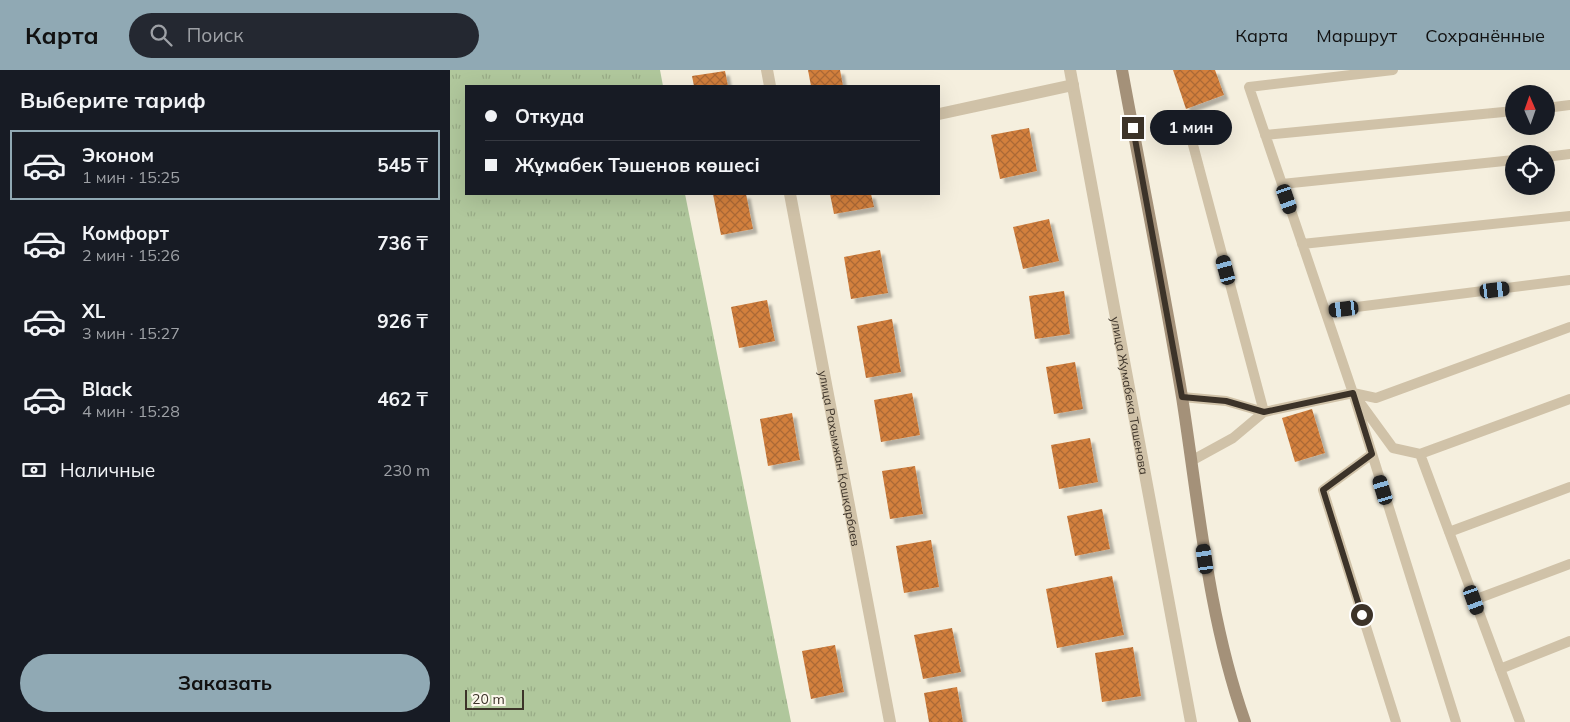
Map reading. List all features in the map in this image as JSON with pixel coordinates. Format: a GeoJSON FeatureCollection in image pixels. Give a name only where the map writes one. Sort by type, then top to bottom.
{"type":"FeatureCollection","features":[{"type":"Feature","properties":{"kind":"main road"},"geometry":{"type":"LineString","coordinates":[[1122,70],[1182,397],[1211,599],[1233,689],[1245,722]]}},
{"type":"Feature","properties":{"kind":"street"},"geometry":{"type":"LineString","coordinates":[[767,70],[770,85]]}},
{"type":"Feature","properties":{"kind":"street","name":"улица Жумабека Ташенова"},"geometry":{"type":"LineString","coordinates":[[1070,70],[1190,722]]}},
{"type":"Feature","properties":{"kind":"street"},"geometry":{"type":"LineString","coordinates":[[940,114],[1073,85]]}},
{"type":"Feature","properties":{"kind":"street","name":"улица Рахымжан Қошқарбаев"},"geometry":{"type":"LineString","coordinates":[[790,195],[890,722]]}},
{"type":"Feature","properties":{"kind":"lane"},"geometry":{"type":"LineString","coordinates":[[1393,70],[1249,87],[1353,393],[1456,722]]}},
{"type":"Feature","properties":{"kind":"lane"},"geometry":{"type":"LineString","coordinates":[[1555,107],[1570,105]]}},
{"type":"Feature","properties":{"kind":"lane"},"geometry":{"type":"LineString","coordinates":[[1265,135],[1505,112]]}},
{"type":"Feature","properties":{"kind":"lane"},"geometry":{"type":"LineString","coordinates":[[1192,141],[1264,412]]}},
{"type":"Feature","properties":{"kind":"lane"},"geometry":{"type":"LineString","coordinates":[[1555,156],[1570,154]]}},
{"type":"Feature","properties":{"kind":"lane"},"geometry":{"type":"LineString","coordinates":[[1282,184],[1505,161]]}},
{"type":"Feature","properties":{"kind":"lane"},"geometry":{"type":"LineString","coordinates":[[1302,244],[1570,216]]}},
{"type":"Feature","properties":{"kind":"lane"},"geometry":{"type":"LineString","coordinates":[[1325,312],[1570,280]]}},
{"type":"Feature","properties":{"kind":"lane"},"geometry":{"type":"LineString","coordinates":[[1191,461],[1233,438],[1264,412],[1353,393],[1376,398],[1570,327]]}},
{"type":"Feature","properties":{"kind":"lane"},"geometry":{"type":"LineString","coordinates":[[1353,393],[1393,448],[1420,454],[1570,399]]}},
{"type":"Feature","properties":{"kind":"lane"},"geometry":{"type":"LineString","coordinates":[[1182,397],[1226,401],[1264,412]]}},
{"type":"Feature","properties":{"kind":"lane"},"geometry":{"type":"LineString","coordinates":[[1372,454],[1323,490],[1396,722]]}},
{"type":"Feature","properties":{"kind":"lane"},"geometry":{"type":"LineString","coordinates":[[1420,454],[1520,722]]}},
{"type":"Feature","properties":{"kind":"lane"},"geometry":{"type":"LineString","coordinates":[[1449,532],[1570,487]]}},
{"type":"Feature","properties":{"kind":"lane"},"geometry":{"type":"LineString","coordinates":[[1474,600],[1570,564]]}},
{"type":"Feature","properties":{"kind":"lane"},"geometry":{"type":"LineString","coordinates":[[1500,669],[1570,641]]}},
{"type":"Feature","properties":{"kind":"green space"},"geometry":{"type":"Polygon","coordinates":[[[450,70],[660,70],[663,85],[465,85],[465,195],[685,195],[791,722],[450,722],[450,70]]]}},
{"type":"Feature","properties":{"kind":"building"},"geometry":{"type":"Polygon","coordinates":[[[808,70],[840,70],[843,85],[811,85],[808,70]]]}},
{"type":"Feature","properties":{"kind":"building"},"geometry":{"type":"Polygon","coordinates":[[[1173,70],[1215,70],[1224,95],[1186,109],[1173,70]]]}},
{"type":"Feature","properties":{"kind":"building"},"geometry":{"type":"Polygon","coordinates":[[[725,71],[728,85],[694,85],[692,76],[725,71]]]}},
{"type":"Feature","properties":{"kind":"building"},"geometry":{"type":"Polygon","coordinates":[[[1029,128],[1037,171],[1000,179],[991,135],[1029,128]]]}},
{"type":"Feature","properties":{"kind":"building"},"geometry":{"type":"Polygon","coordinates":[[[713,195],[746,195],[753,229],[721,235],[713,195]]]}},
{"type":"Feature","properties":{"kind":"building"},"geometry":{"type":"Polygon","coordinates":[[[830,195],[871,195],[874,207],[834,214],[830,195]]]}},
{"type":"Feature","properties":{"kind":"building"},"geometry":{"type":"Polygon","coordinates":[[[1049,219],[1059,261],[1023,269],[1013,227],[1049,219]]]}},
{"type":"Feature","properties":{"kind":"building"},"geometry":{"type":"Polygon","coordinates":[[[880,250],[888,293],[851,299],[844,257],[880,250]]]}},
{"type":"Feature","properties":{"kind":"building"},"geometry":{"type":"Polygon","coordinates":[[[1064,291],[1070,334],[1035,339],[1029,296],[1064,291]]]}},
{"type":"Feature","properties":{"kind":"building"},"geometry":{"type":"Polygon","coordinates":[[[767,300],[775,341],[739,348],[731,307],[767,300]]]}},
{"type":"Feature","properties":{"kind":"building"},"geometry":{"type":"Polygon","coordinates":[[[892,319],[901,372],[866,378],[857,326],[892,319]]]}},
{"type":"Feature","properties":{"kind":"building"},"geometry":{"type":"Polygon","coordinates":[[[1075,362],[1083,409],[1054,414],[1046,367],[1075,362]]]}},
{"type":"Feature","properties":{"kind":"building"},"geometry":{"type":"Polygon","coordinates":[[[912,393],[920,435],[881,442],[874,400],[912,393]]]}},
{"type":"Feature","properties":{"kind":"building"},"geometry":{"type":"Polygon","coordinates":[[[1312,409],[1325,453],[1295,462],[1282,418],[1312,409]]]}},
{"type":"Feature","properties":{"kind":"building"},"geometry":{"type":"Polygon","coordinates":[[[792,413],[800,460],[768,466],[760,419],[792,413]]]}},
{"type":"Feature","properties":{"kind":"building"},"geometry":{"type":"Polygon","coordinates":[[[1090,438],[1098,482],[1059,489],[1051,445],[1090,438]]]}},
{"type":"Feature","properties":{"kind":"building"},"geometry":{"type":"Polygon","coordinates":[[[915,466],[923,514],[890,519],[882,471],[915,466]]]}},
{"type":"Feature","properties":{"kind":"building"},"geometry":{"type":"Polygon","coordinates":[[[1102,509],[1110,549],[1075,556],[1067,516],[1102,509]]]}},
{"type":"Feature","properties":{"kind":"building"},"geometry":{"type":"Polygon","coordinates":[[[931,540],[939,587],[904,593],[896,546],[931,540]]]}},
{"type":"Feature","properties":{"kind":"building"},"geometry":{"type":"Polygon","coordinates":[[[1112,576],[1124,635],[1057,648],[1046,589],[1112,576]]]}},
{"type":"Feature","properties":{"kind":"building"},"geometry":{"type":"Polygon","coordinates":[[[952,628],[961,672],[923,679],[914,635],[952,628]]]}},
{"type":"Feature","properties":{"kind":"building"},"geometry":{"type":"Polygon","coordinates":[[[835,645],[844,692],[811,699],[802,651],[835,645]]]}},
{"type":"Feature","properties":{"kind":"building"},"geometry":{"type":"Polygon","coordinates":[[[1133,647],[1141,696],[1102,702],[1095,653],[1133,647]]]}},
{"type":"Feature","properties":{"kind":"building"},"geometry":{"type":"Polygon","coordinates":[[[957,687],[963,722],[929,722],[924,693],[957,687]]]}},
{"type":"Feature","properties":{"kind":"route"},"geometry":{"type":"LineString","coordinates":[[1133,128],[1182,397],[1226,401],[1264,412],[1353,393],[1372,454],[1323,490],[1362,615]]}}]}
